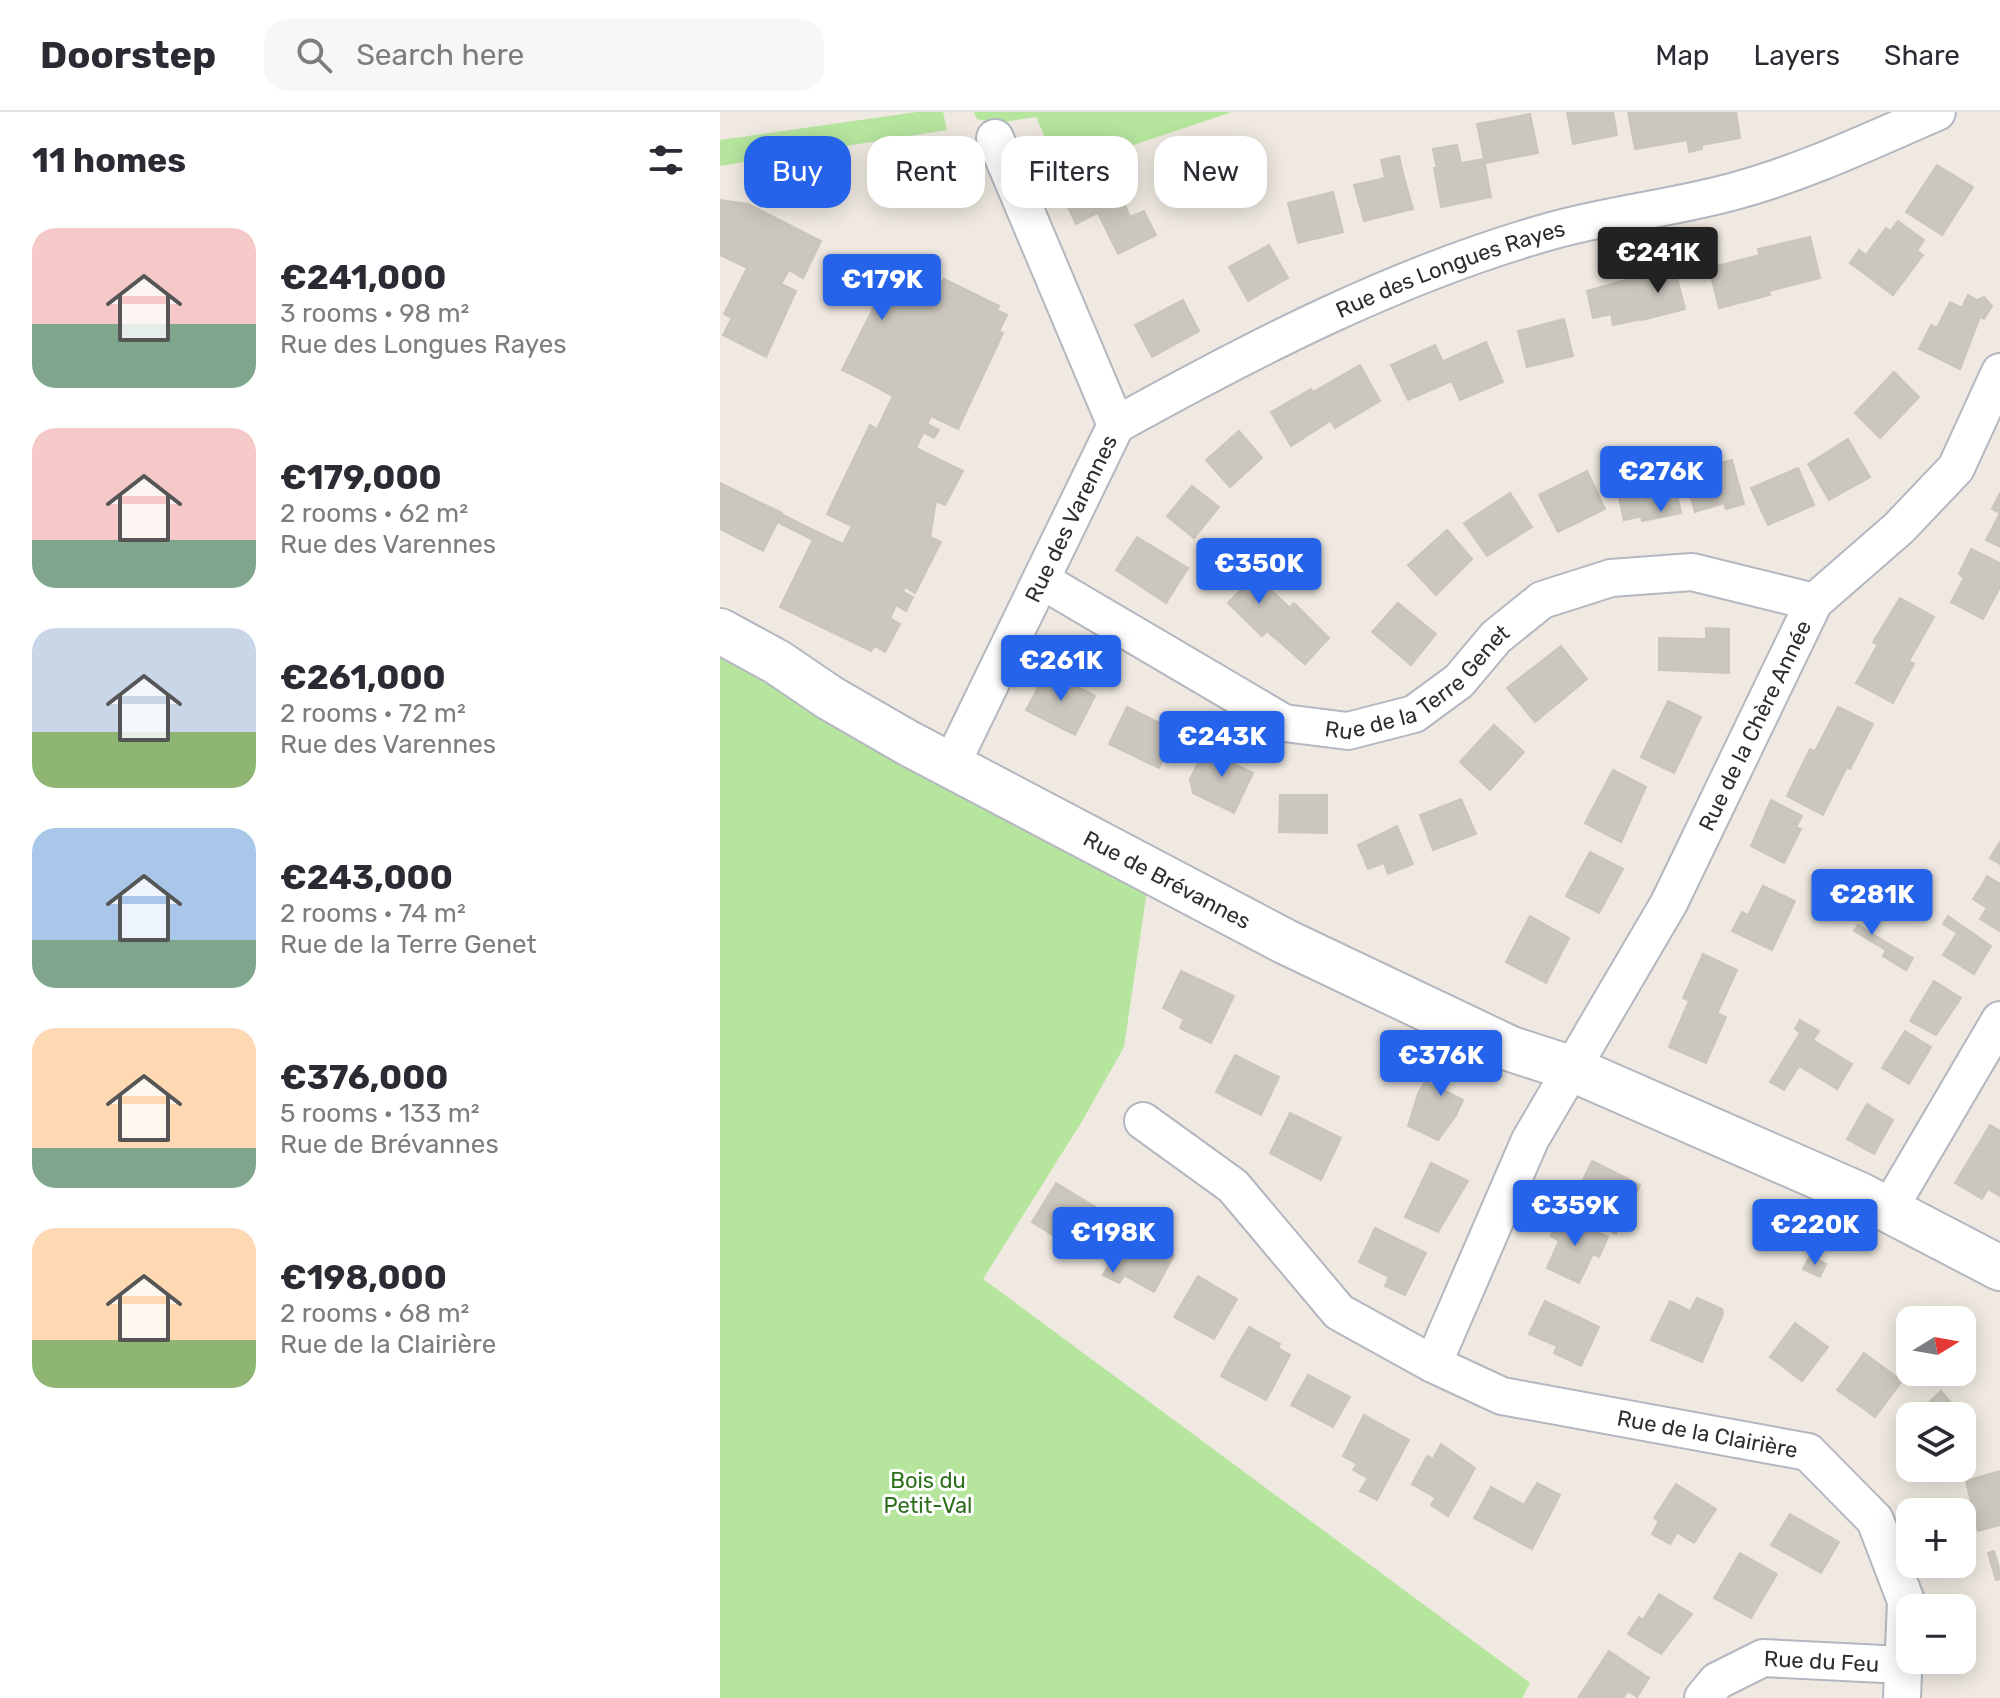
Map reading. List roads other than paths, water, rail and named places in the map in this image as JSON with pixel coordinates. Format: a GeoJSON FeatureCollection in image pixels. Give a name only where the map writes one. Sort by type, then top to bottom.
{"type":"FeatureCollection","features":[{"type":"Feature","properties":{"kind":"street","name":"Rue des Longues Rayes"},"geometry":{"type":"LineString","coordinates":[[1116,425],[1229,362],[1353,303],[1459,261],[1552,231],[1734,191],[1820,164],[1937,112]]}},
{"type":"Feature","properties":{"kind":"street","name":"Rue des Varennes"},"geometry":{"type":"LineString","coordinates":[[955,756],[1116,425],[995,138]]}},
{"type":"Feature","properties":{"kind":"street","name":"Rue de la Chère Année"},"geometry":{"type":"LineString","coordinates":[[1570,1068],[1669,903],[1814,602],[1899,528],[1956,468],[2000,372]]}},
{"type":"Feature","properties":{"kind":"street","name":"Rue de la Terre Genet"},"geometry":{"type":"LineString","coordinates":[[1041,580],[1284,723],[1348,731],[1414,714],[1459,681],[1496,637],[1542,600],[1611,578],[1692,572],[1814,602]]}},
{"type":"Feature","properties":{"kind":"street","name":"Rue de Brévannes"},"geometry":{"type":"LineString","coordinates":[[720,631],[777,662],[830,698],[955,756],[1364,981],[1511,1049],[1570,1068],[1889,1209],[2000,1268]]}},
{"type":"Feature","properties":{"kind":"street"},"geometry":{"type":"LineString","coordinates":[[1889,1209],[2000,1020]]}},
{"type":"Feature","properties":{"kind":"street"},"geometry":{"type":"LineString","coordinates":[[1433,1364],[1530,1140],[1570,1068]]}},
{"type":"Feature","properties":{"kind":"street","name":"Rue de la Clairière"},"geometry":{"type":"LineString","coordinates":[[1143,1121],[1233,1186],[1339,1312],[1433,1364],[1502,1396],[1808,1452],[1875,1520],[1906,1601],[1903,1682]]}},
{"type":"Feature","properties":{"kind":"street","name":"Rue du Feu"},"geometry":{"type":"LineString","coordinates":[[1703,1698],[1717,1681],[1763,1658],[1903,1682]]}},
{"type":"Feature","properties":{"kind":"park label","name":"Bois du Petit-Val"},"geometry":{"type":"Point","coordinates":[928,1492]}}]}
